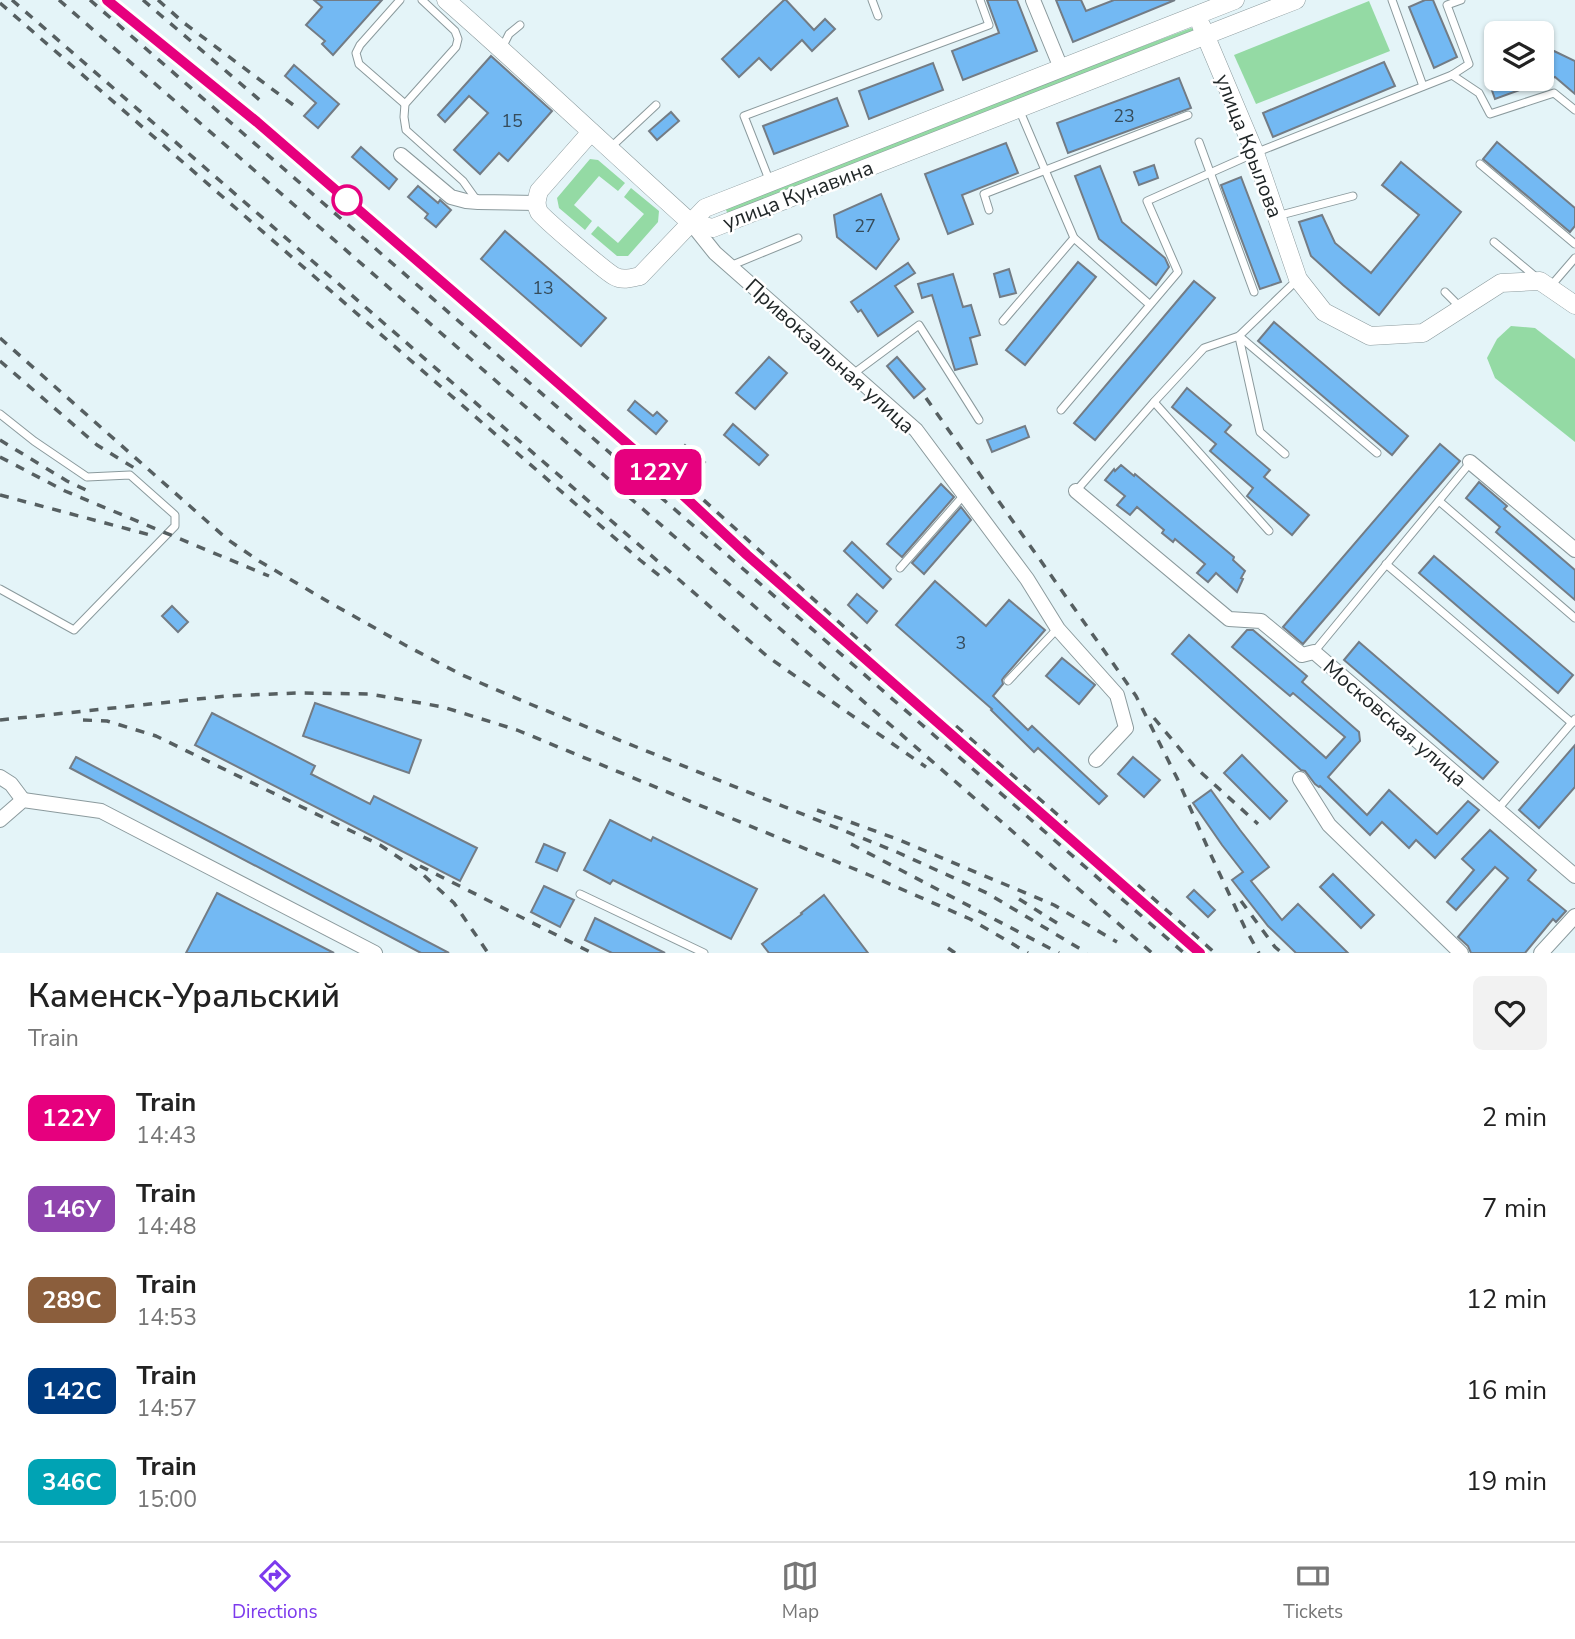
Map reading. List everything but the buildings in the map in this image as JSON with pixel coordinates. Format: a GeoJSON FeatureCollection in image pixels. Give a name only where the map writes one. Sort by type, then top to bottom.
{"type":"FeatureCollection","features":[{"type":"Feature","properties":{"kind":"street","name":"Привокзальная улица"},"geometry":{"type":"LineString","coordinates":[[446,0],[691,223],[729,266],[916,430],[1027,579],[1058,629],[1117,695],[1126,728],[1096,760]]}},
{"type":"Feature","properties":{"kind":"street"},"geometry":{"type":"LineString","coordinates":[[1033,0],[1061,68]]}},
{"type":"Feature","properties":{"kind":"street","name":"улица Кунавина"},"geometry":{"type":"LineString","coordinates":[[1235,0],[705,208],[691,223],[713,229],[1296,0]]}},
{"type":"Feature","properties":{"kind":"street","name":"улица Крылова"},"geometry":{"type":"LineString","coordinates":[[1197,15],[1255,153],[1298,279],[1324,312],[1370,336],[1423,333],[1501,283],[1545,284]]}},
{"type":"Feature","properties":{"kind":"street"},"geometry":{"type":"LineString","coordinates":[[591,132],[539,191],[536,203],[540,214],[615,277],[628,279],[640,276],[691,223]]}},
{"type":"Feature","properties":{"kind":"street"},"geometry":{"type":"LineString","coordinates":[[401,155],[451,197],[478,202],[536,203]]}},
{"type":"Feature","properties":{"kind":"street"},"geometry":{"type":"LineString","coordinates":[[1545,284],[1575,305]]}},
{"type":"Feature","properties":{"kind":"street"},"geometry":{"type":"LineString","coordinates":[[1470,462],[1575,550]]}},
{"type":"Feature","properties":{"kind":"street","name":"Московская улица"},"geometry":{"type":"LineString","coordinates":[[1076,491],[1229,619],[1261,621],[1302,655],[1314,652],[1575,876]]}},
{"type":"Feature","properties":{"kind":"street"},"geometry":{"type":"LineString","coordinates":[[0,777],[11,784],[23,800],[101,811],[375,953]]}},
{"type":"Feature","properties":{"kind":"street"},"geometry":{"type":"LineString","coordinates":[[1300,779],[1329,825],[1461,953]]}},
{"type":"Feature","properties":{"kind":"street"},"geometry":{"type":"LineString","coordinates":[[0,820],[23,800]]}},
{"type":"Feature","properties":{"kind":"street"},"geometry":{"type":"LineString","coordinates":[[1541,953],[1575,916]]}},
{"type":"Feature","properties":{"kind":"lane"},"geometry":{"type":"LineString","coordinates":[[400,0],[356,53],[359,64],[405,104]]}},
{"type":"Feature","properties":{"kind":"lane"},"geometry":{"type":"LineString","coordinates":[[422,0],[455,31],[458,39],[456,47],[405,104],[406,130],[463,181],[478,202]]}},
{"type":"Feature","properties":{"kind":"lane"},"geometry":{"type":"LineString","coordinates":[[873,0],[878,16]]}},
{"type":"Feature","properties":{"kind":"lane"},"geometry":{"type":"LineString","coordinates":[[771,181],[744,116],[989,26],[980,0]]}},
{"type":"Feature","properties":{"kind":"lane"},"geometry":{"type":"LineString","coordinates":[[1392,0],[1423,86]]}},
{"type":"Feature","properties":{"kind":"lane"},"geometry":{"type":"LineString","coordinates":[[1061,410],[1178,272],[1147,201],[1255,153],[1452,75],[1469,64],[1447,5],[1461,0]]}},
{"type":"Feature","properties":{"kind":"lane"},"geometry":{"type":"LineString","coordinates":[[501,49],[509,34],[520,24]]}},
{"type":"Feature","properties":{"kind":"lane"},"geometry":{"type":"LineString","coordinates":[[1452,75],[1479,93],[1490,114],[1554,93],[1575,110]]}},
{"type":"Feature","properties":{"kind":"lane"},"geometry":{"type":"LineString","coordinates":[[609,149],[656,105]]}},
{"type":"Feature","properties":{"kind":"lane"},"geometry":{"type":"LineString","coordinates":[[1019,109],[1074,238],[1149,304]]}},
{"type":"Feature","properties":{"kind":"lane"},"geometry":{"type":"LineString","coordinates":[[989,210],[984,194],[1188,115]]}},
{"type":"Feature","properties":{"kind":"lane"},"geometry":{"type":"LineString","coordinates":[[1199,142],[1254,292]]}},
{"type":"Feature","properties":{"kind":"lane"},"geometry":{"type":"LineString","coordinates":[[1480,164],[1575,244]]}},
{"type":"Feature","properties":{"kind":"lane"},"geometry":{"type":"LineString","coordinates":[[1276,216],[1353,196]]}},
{"type":"Feature","properties":{"kind":"lane"},"geometry":{"type":"LineString","coordinates":[[729,266],[798,238]]}},
{"type":"Feature","properties":{"kind":"lane"},"geometry":{"type":"LineString","coordinates":[[1003,321],[1074,238]]}},
{"type":"Feature","properties":{"kind":"lane"},"geometry":{"type":"LineString","coordinates":[[1494,242],[1545,284],[1575,258]]}},
{"type":"Feature","properties":{"kind":"lane"},"geometry":{"type":"LineString","coordinates":[[1076,491],[1204,348],[1239,337],[1298,279]]}},
{"type":"Feature","properties":{"kind":"lane"},"geometry":{"type":"LineString","coordinates":[[1445,292],[1461,309]]}},
{"type":"Feature","properties":{"kind":"lane"},"geometry":{"type":"LineString","coordinates":[[853,374],[919,325],[979,420]]}},
{"type":"Feature","properties":{"kind":"lane"},"geometry":{"type":"LineString","coordinates":[[1239,337],[1377,453]]}},
{"type":"Feature","properties":{"kind":"lane"},"geometry":{"type":"LineString","coordinates":[[1239,337],[1260,432],[1285,454]]}},
{"type":"Feature","properties":{"kind":"lane"},"geometry":{"type":"LineString","coordinates":[[1154,402],[1269,531]]}},
{"type":"Feature","properties":{"kind":"lane"},"geometry":{"type":"LineString","coordinates":[[0,414],[87,477],[130,475],[175,515],[175,526],[74,630],[0,589]]}},
{"type":"Feature","properties":{"kind":"lane"},"geometry":{"type":"LineString","coordinates":[[1314,652],[1470,462]]}},
{"type":"Feature","properties":{"kind":"lane"},"geometry":{"type":"LineString","coordinates":[[900,568],[964,495]]}},
{"type":"Feature","properties":{"kind":"lane"},"geometry":{"type":"LineString","coordinates":[[1438,501],[1575,618]]}},
{"type":"Feature","properties":{"kind":"lane"},"geometry":{"type":"LineString","coordinates":[[1386,564],[1573,721],[1497,810]]}},
{"type":"Feature","properties":{"kind":"lane"},"geometry":{"type":"LineString","coordinates":[[1007,681],[1058,629]]}},
{"type":"Feature","properties":{"kind":"lane"},"geometry":{"type":"LineString","coordinates":[[580,894],[704,953]]}},
{"type":"Feature","properties":{"kind":"green space"},"geometry":{"type":"Polygon","coordinates":[[[1369,1],[1390,51],[1256,104],[1234,55],[1369,1]]]}},
{"type":"Feature","properties":{"kind":"green space"},"geometry":{"type":"Polygon","coordinates":[[[1191,28],[1194,33],[728,214],[725,208],[1052,80],[1191,28]]]}},
{"type":"Feature","properties":{"kind":"green space"},"geometry":{"type":"Polygon","coordinates":[[[590,159],[598,160],[625,183],[618,191],[599,176],[574,205],[592,221],[585,230],[559,208],[557,198],[590,159]]]}},
{"type":"Feature","properties":{"kind":"green space"},"geometry":{"type":"Polygon","coordinates":[[[631,188],[659,211],[658,222],[628,256],[617,256],[591,234],[598,226],[618,243],[644,214],[624,197],[631,188]]]}},
{"type":"Feature","properties":{"kind":"green space"},"geometry":{"type":"Polygon","coordinates":[[[1511,326],[1535,328],[1575,359],[1575,442],[1495,378],[1487,358],[1497,339],[1511,326]]]}},
{"type":"Feature","properties":{"kind":"railway"},"geometry":{"type":"LineString","coordinates":[[12,0],[768,657],[926,767]]}},
{"type":"Feature","properties":{"kind":"railway"},"geometry":{"type":"LineString","coordinates":[[59,0],[1152,953]]}},
{"type":"Feature","properties":{"kind":"railway"},"geometry":{"type":"LineString","coordinates":[[90,0],[1184,953]]}},
{"type":"Feature","properties":{"kind":"railway"},"geometry":{"type":"LineString","coordinates":[[107,0],[257,122],[496,329],[640,455],[747,555],[1144,904]]}},
{"type":"Feature","properties":{"kind":"railway"},"geometry":{"type":"LineString","coordinates":[[143,0],[262,102]]}},
{"type":"Feature","properties":{"kind":"railway"},"geometry":{"type":"LineString","coordinates":[[158,0],[184,23],[296,107]]}},
{"type":"Feature","properties":{"kind":"railway"},"geometry":{"type":"LineString","coordinates":[[0,3],[661,577]]}},
{"type":"Feature","properties":{"kind":"railway"},"geometry":{"type":"LineString","coordinates":[[0,338],[227,539],[327,601],[462,675],[899,853],[987,893],[1087,953]]}},
{"type":"Feature","properties":{"kind":"railway"},"geometry":{"type":"LineString","coordinates":[[0,361],[97,445],[136,469]]}},
{"type":"Feature","properties":{"kind":"railway"},"geometry":{"type":"LineString","coordinates":[[926,398],[1136,696],[1259,953]]}},
{"type":"Feature","properties":{"kind":"railway"},"geometry":{"type":"LineString","coordinates":[[0,440],[88,491]]}},
{"type":"Feature","properties":{"kind":"railway"},"geometry":{"type":"LineString","coordinates":[[0,457],[65,491],[269,576]]}},
{"type":"Feature","properties":{"kind":"railway"},"geometry":{"type":"LineString","coordinates":[[677,476],[872,652]]}},
{"type":"Feature","properties":{"kind":"railway"},"geometry":{"type":"LineString","coordinates":[[0,495],[154,536]]}},
{"type":"Feature","properties":{"kind":"railway"},"geometry":{"type":"LineString","coordinates":[[0,720],[226,696],[297,693],[370,694],[443,707],[517,730],[869,875],[970,919],[1028,953]]}},
{"type":"Feature","properties":{"kind":"railway"},"geometry":{"type":"LineString","coordinates":[[1154,718],[1195,767],[1258,824]]}},
{"type":"Feature","properties":{"kind":"railway"},"geometry":{"type":"LineString","coordinates":[[83,720],[107,721],[156,736],[380,845],[419,871],[454,903],[488,953]]}},
{"type":"Feature","properties":{"kind":"railway"},"geometry":{"type":"LineString","coordinates":[[956,726],[1067,823]]}},
{"type":"Feature","properties":{"kind":"railway"},"geometry":{"type":"LineString","coordinates":[[817,810],[897,839],[1054,905],[1117,942]]}},
{"type":"Feature","properties":{"kind":"railway"},"geometry":{"type":"LineString","coordinates":[[851,844],[1059,953]]}},
{"type":"Feature","properties":{"kind":"railway"},"geometry":{"type":"LineString","coordinates":[[420,866],[592,953]]}},
{"type":"Feature","properties":{"kind":"railway"},"geometry":{"type":"LineString","coordinates":[[1138,885],[1215,953]]}},
{"type":"Feature","properties":{"kind":"railway"},"geometry":{"type":"LineString","coordinates":[[1019,899],[1060,925]]}},
{"type":"Feature","properties":{"kind":"railway"},"geometry":{"type":"LineString","coordinates":[[1241,901],[1282,953]]}},
{"type":"Feature","properties":{"kind":"railway"},"geometry":{"type":"LineString","coordinates":[[1178,934],[1200,953]]}},
{"type":"Feature","properties":{"kind":"railway"},"geometry":{"type":"LineString","coordinates":[[948,948],[955,953]]}},
{"type":"Feature","properties":{"kind":"train","name":"122У"},"geometry":{"type":"LineString","coordinates":[[107,0],[257,122],[517,347],[640,455],[747,555],[1200,953]]}}]}
